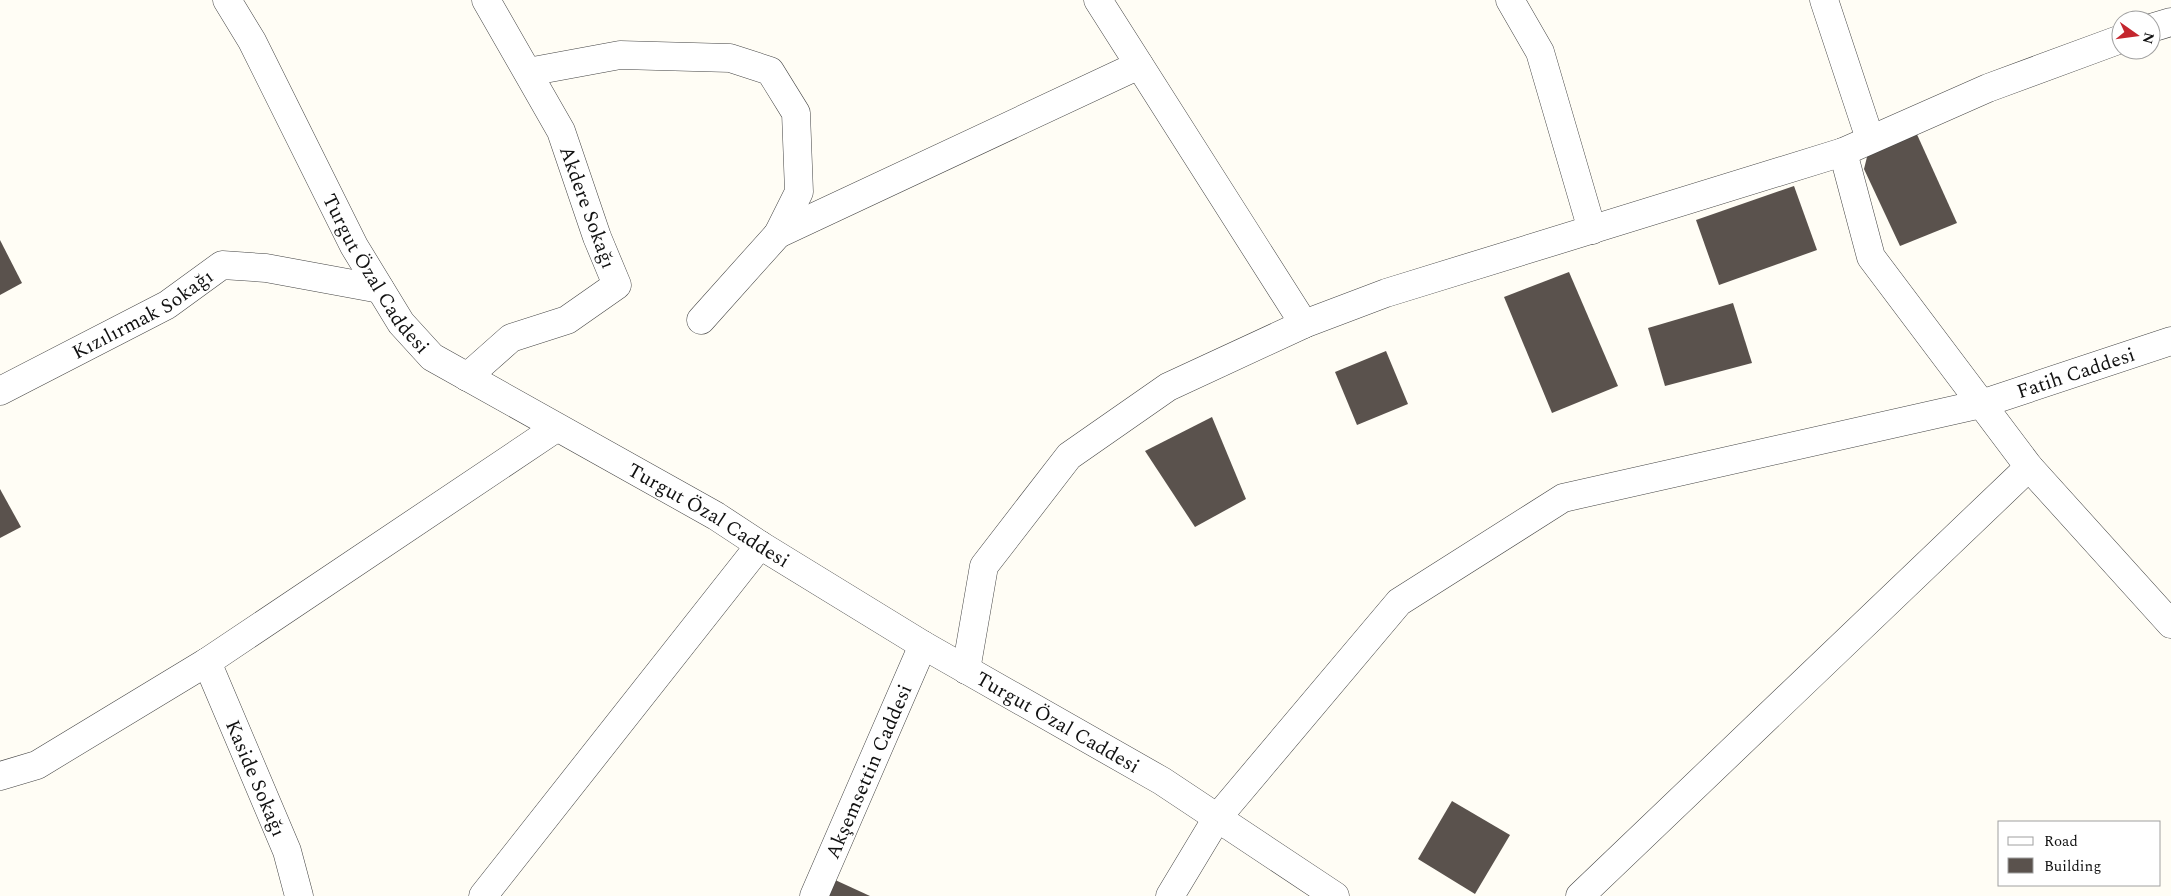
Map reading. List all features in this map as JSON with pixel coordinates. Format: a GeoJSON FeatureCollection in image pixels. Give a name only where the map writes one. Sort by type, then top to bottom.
{"type":"FeatureCollection","features":[{"type":"Feature","properties":{"kind":"street","name":"Turgut Özal Caddesi"},"geometry":{"type":"LineString","coordinates":[[227,0],[252,41],[354,246],[401,324],[432,357],[716,516],[923,645],[1162,782],[1335,896]]}},
{"type":"Feature","properties":{"kind":"street","name":"Akdere Sokağı"},"geometry":{"type":"LineString","coordinates":[[467,377],[511,338],[567,320],[617,285],[597,236],[561,131],[486,0]]}},
{"type":"Feature","properties":{"kind":"street"},"geometry":{"type":"LineString","coordinates":[[1098,0],[1304,324]]}},
{"type":"Feature","properties":{"kind":"street"},"geometry":{"type":"LineString","coordinates":[[1510,0],[1540,52],[1592,230]]}},
{"type":"Feature","properties":{"kind":"street"},"geometry":{"type":"LineString","coordinates":[[1824,0],[1870,139]]}},
{"type":"Feature","properties":{"kind":"street"},"geometry":{"type":"LineString","coordinates":[[966,670],[984,566],[1069,456],[1168,387],[1304,324],[1386,294],[1843,152],[1988,88],[2111,43]]}},
{"type":"Feature","properties":{"kind":"street"},"geometry":{"type":"LineString","coordinates":[[528,72],[620,55],[730,58],[770,71],[796,113],[799,192],[778,234],[701,320]]}},
{"type":"Feature","properties":{"kind":"street"},"geometry":{"type":"LineString","coordinates":[[778,234],[1139,65]]}},
{"type":"Feature","properties":{"kind":"street"},"geometry":{"type":"LineString","coordinates":[[1843,152],[1871,257],[2029,467],[2171,624]]}},
{"type":"Feature","properties":{"kind":"street","name":"Kızılırmak Sokağı"},"geometry":{"type":"LineString","coordinates":[[0,391],[167,305],[222,265],[266,268],[380,289]]}},
{"type":"Feature","properties":{"kind":"street","name":"Fatih Caddesi"},"geometry":{"type":"LineString","coordinates":[[1170,896],[1217,818],[1399,602],[1563,498],[1981,404],[2171,341]]}},
{"type":"Feature","properties":{"kind":"street"},"geometry":{"type":"LineString","coordinates":[[0,776],[37,764],[207,662],[556,428]]}},
{"type":"Feature","properties":{"kind":"street"},"geometry":{"type":"LineString","coordinates":[[1580,896],[2029,467]]}},
{"type":"Feature","properties":{"kind":"street"},"geometry":{"type":"LineString","coordinates":[[483,896],[760,545]]}},
{"type":"Feature","properties":{"kind":"street","name":"Akşemsettin Caddesi"},"geometry":{"type":"LineString","coordinates":[[814,896],[923,645]]}},
{"type":"Feature","properties":{"kind":"street","name":"Kaside Sokağı"},"geometry":{"type":"LineString","coordinates":[[207,662],[287,851],[299,896]]}},
{"type":"Feature","properties":{"kind":"building"},"geometry":{"type":"Polygon","coordinates":[[[1915,130],[1957,223],[1900,246],[1864,169],[1870,145],[1915,130]]]}},
{"type":"Feature","properties":{"kind":"building"},"geometry":{"type":"Polygon","coordinates":[[[1794,186],[1817,250],[1719,285],[1696,220],[1794,186]]]}},
{"type":"Feature","properties":{"kind":"building"},"geometry":{"type":"Polygon","coordinates":[[[0,240],[22,283],[0,295],[0,240]]]}},
{"type":"Feature","properties":{"kind":"building"},"geometry":{"type":"Polygon","coordinates":[[[1569,272],[1618,386],[1552,413],[1504,297],[1569,272]]]}},
{"type":"Feature","properties":{"kind":"building"},"geometry":{"type":"Polygon","coordinates":[[[1733,303],[1752,363],[1665,386],[1648,328],[1733,303]]]}},
{"type":"Feature","properties":{"kind":"building"},"geometry":{"type":"Polygon","coordinates":[[[1386,351],[1408,404],[1357,425],[1335,372],[1386,351]]]}},
{"type":"Feature","properties":{"kind":"building"},"geometry":{"type":"Polygon","coordinates":[[[1212,417],[1246,499],[1195,527],[1145,451],[1212,417]]]}},
{"type":"Feature","properties":{"kind":"building"},"geometry":{"type":"Polygon","coordinates":[[[0,489],[21,527],[0,538],[0,489]]]}},
{"type":"Feature","properties":{"kind":"building"},"geometry":{"type":"Polygon","coordinates":[[[1452,801],[1510,835],[1475,894],[1418,859],[1452,801]]]}},
{"type":"Feature","properties":{"kind":"building"},"geometry":{"type":"Polygon","coordinates":[[[833,879],[870,896],[825,896],[833,879]]]}}]}
